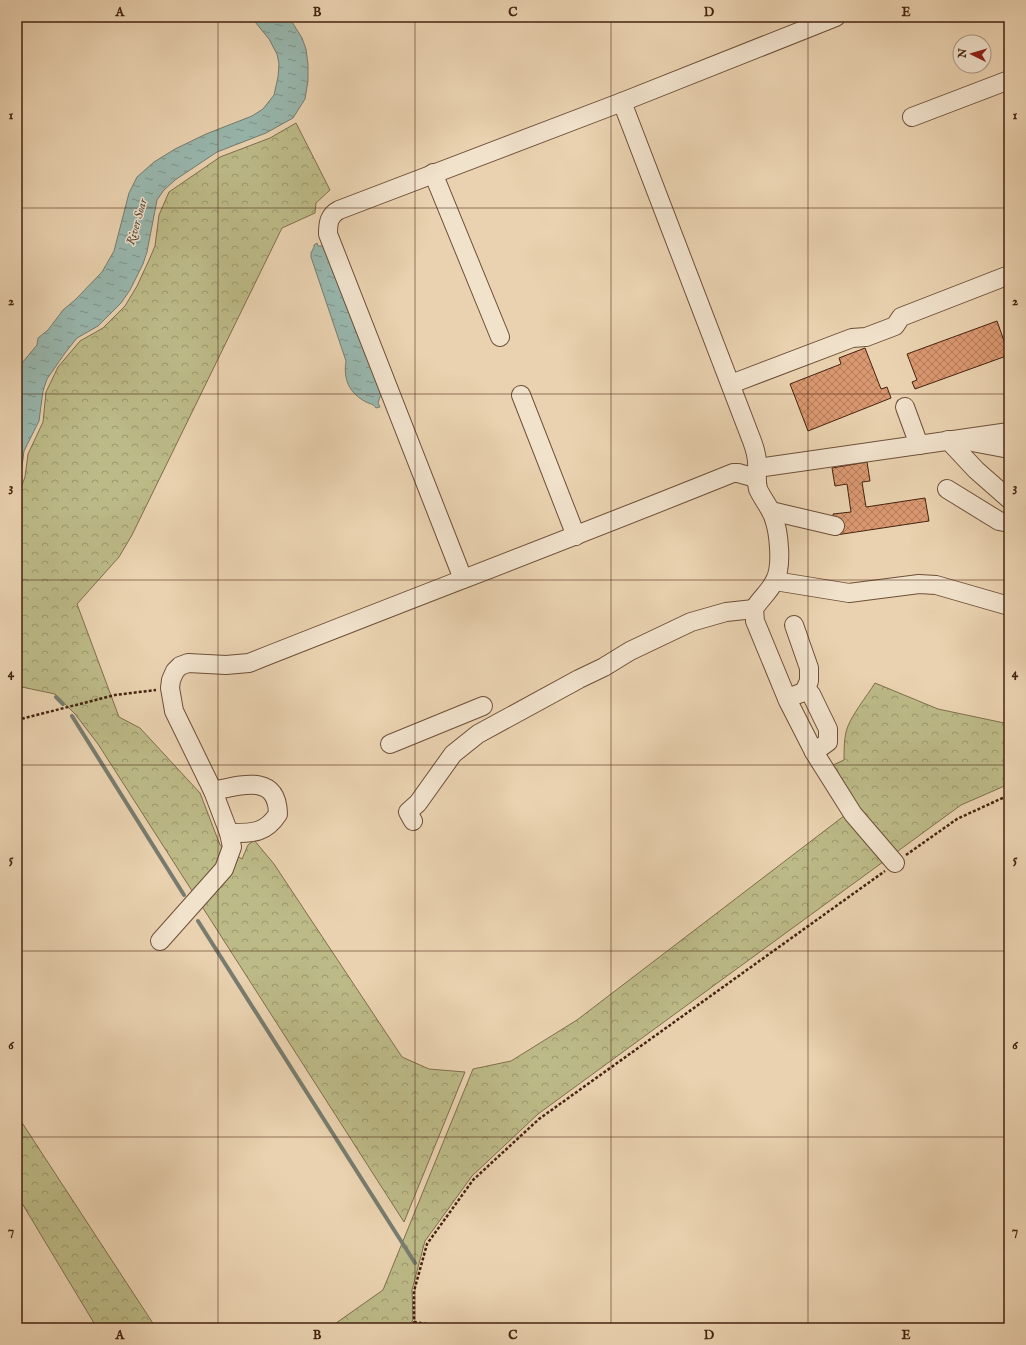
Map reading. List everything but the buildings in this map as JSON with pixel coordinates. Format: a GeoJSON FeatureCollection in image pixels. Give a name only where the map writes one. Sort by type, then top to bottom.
{"type":"FeatureCollection","features":[{"type":"Feature","properties":{"kind":"lane"},"geometry":{"type":"LineString","coordinates":[[463,579],[328,234],[329,222],[335,212],[433,173],[622,102],[836,17]]}},
{"type":"Feature","properties":{"kind":"lane"},"geometry":{"type":"LineString","coordinates":[[912,117],[1009,80]]}},
{"type":"Feature","properties":{"kind":"lane"},"geometry":{"type":"LineString","coordinates":[[622,102],[752,441],[757,457],[758,488],[773,517],[779,558],[775,581],[754,609],[755,621],[787,698],[814,752],[852,814],[895,863]]}},
{"type":"Feature","properties":{"kind":"lane"},"geometry":{"type":"LineString","coordinates":[[433,173],[500,337]]}},
{"type":"Feature","properties":{"kind":"lane"},"geometry":{"type":"LineString","coordinates":[[731,384],[852,338],[866,336],[895,326],[901,317],[1009,275]]}},
{"type":"Feature","properties":{"kind":"lane"},"geometry":{"type":"LineString","coordinates":[[521,395],[576,536]]}},
{"type":"Feature","properties":{"kind":"lane"},"geometry":{"type":"LineString","coordinates":[[905,407],[919,445]]}},
{"type":"Feature","properties":{"kind":"lane"},"geometry":{"type":"LineString","coordinates":[[160,941],[224,869],[232,847],[229,833],[213,791],[174,711],[170,688],[171,680],[175,671],[180,666],[188,662],[226,665],[249,663],[576,536],[733,473],[757,473],[919,445],[1009,432]]}},
{"type":"Feature","properties":{"kind":"lane"},"geometry":{"type":"LineString","coordinates":[[954,440],[1009,449]]}},
{"type":"Feature","properties":{"kind":"lane"},"geometry":{"type":"LineString","coordinates":[[954,440],[976,470],[1009,499]]}},
{"type":"Feature","properties":{"kind":"lane"},"geometry":{"type":"LineString","coordinates":[[947,489],[999,521],[1004,523],[1009,522]]}},
{"type":"Feature","properties":{"kind":"lane"},"geometry":{"type":"LineString","coordinates":[[771,511],[835,526]]}},
{"type":"Feature","properties":{"kind":"lane"},"geometry":{"type":"LineString","coordinates":[[775,581],[849,593],[919,584],[936,585],[1009,606]]}},
{"type":"Feature","properties":{"kind":"lane"},"geometry":{"type":"LineString","coordinates":[[413,821],[408,812],[418,803],[453,754],[478,734],[604,667],[630,650],[691,622],[726,612],[754,609]]}},
{"type":"Feature","properties":{"kind":"lane"},"geometry":{"type":"LineString","coordinates":[[794,625],[809,668],[809,681],[804,692]]}},
{"type":"Feature","properties":{"kind":"lane"},"geometry":{"type":"LineString","coordinates":[[787,698],[804,692],[811,694],[828,729],[828,742],[814,752]]}},
{"type":"Feature","properties":{"kind":"lane"},"geometry":{"type":"LineString","coordinates":[[390,744],[483,706]]}},
{"type":"Feature","properties":{"kind":"lane"},"geometry":{"type":"LineString","coordinates":[[460,715],[472,739]]}},
{"type":"Feature","properties":{"kind":"lane"},"geometry":{"type":"LineString","coordinates":[[213,791],[234,786],[252,784],[264,786],[272,791],[276,797],[278,814],[272,824],[263,830],[229,833]]}},
{"type":"Feature","properties":{"kind":"path"},"geometry":{"type":"LineString","coordinates":[[17,720],[115,696],[170,688]]}},
{"type":"Feature","properties":{"kind":"path"},"geometry":{"type":"LineString","coordinates":[[410,1328],[414,1322],[414,1291],[427,1244],[473,1180],[539,1119],[957,819],[1009,795]]}},
{"type":"Feature","properties":{"kind":"path"},"geometry":{"type":"LineString","coordinates":[[414,1322],[452,1328]]}},
{"type":"Feature","properties":{"kind":"green space"},"geometry":{"type":"Polygon","coordinates":[[[296,123],[330,190],[316,203],[315,213],[282,228],[132,535],[119,557],[77,604],[119,717],[140,728],[200,793],[220,845],[242,859],[248,845],[254,840],[274,864],[402,1057],[429,1069],[465,1072],[404,1222],[98,744],[75,714],[55,694],[17,686],[17,526],[19,517],[17,498],[25,477],[28,454],[43,422],[46,392],[58,367],[80,341],[103,328],[125,306],[137,286],[155,246],[159,215],[169,192],[220,157],[270,138],[296,123]]]}},
{"type":"Feature","properties":{"kind":"green space"},"geometry":{"type":"Polygon","coordinates":[[[875,683],[938,709],[1009,724],[1009,784],[961,805],[538,1114],[472,1176],[425,1241],[412,1290],[413,1320],[406,1328],[329,1328],[383,1290],[473,1069],[511,1061],[577,1020],[853,809],[831,766],[844,760],[845,739],[848,726],[854,714],[875,683]]]}},
{"type":"Feature","properties":{"kind":"green space"},"geometry":{"type":"Polygon","coordinates":[[[17,1115],[156,1328],[97,1328],[17,1195],[17,1115]]]}},
{"type":"Feature","properties":{"kind":"water","name":"River Soar"},"geometry":{"type":"Polygon","coordinates":[[[251,17],[289,17],[302,38],[306,49],[308,81],[305,99],[293,118],[266,133],[217,152],[175,180],[164,190],[157,200],[147,252],[143,264],[130,290],[121,303],[98,326],[77,338],[47,379],[43,391],[39,421],[24,451],[21,474],[17,482],[17,369],[37,345],[38,338],[48,330],[63,310],[75,300],[102,272],[114,251],[129,193],[137,177],[154,162],[175,149],[206,134],[252,116],[263,109],[274,95],[279,64],[277,54],[269,39],[251,17]]]}},
{"type":"Feature","properties":{"kind":"water"},"geometry":{"type":"Polygon","coordinates":[[[317,243],[318,246],[323,246],[381,394],[378,403],[380,407],[376,408],[360,398],[348,385],[345,374],[346,361],[311,257],[314,245],[317,243]]]}},
{"type":"Feature","properties":{"kind":"waterway"},"geometry":{"type":"LineString","coordinates":[[56,697],[63,704]]}},
{"type":"Feature","properties":{"kind":"waterway"},"geometry":{"type":"LineString","coordinates":[[72,716],[184,895]]}},
{"type":"Feature","properties":{"kind":"waterway"},"geometry":{"type":"LineString","coordinates":[[198,921],[415,1263]]}}]}
